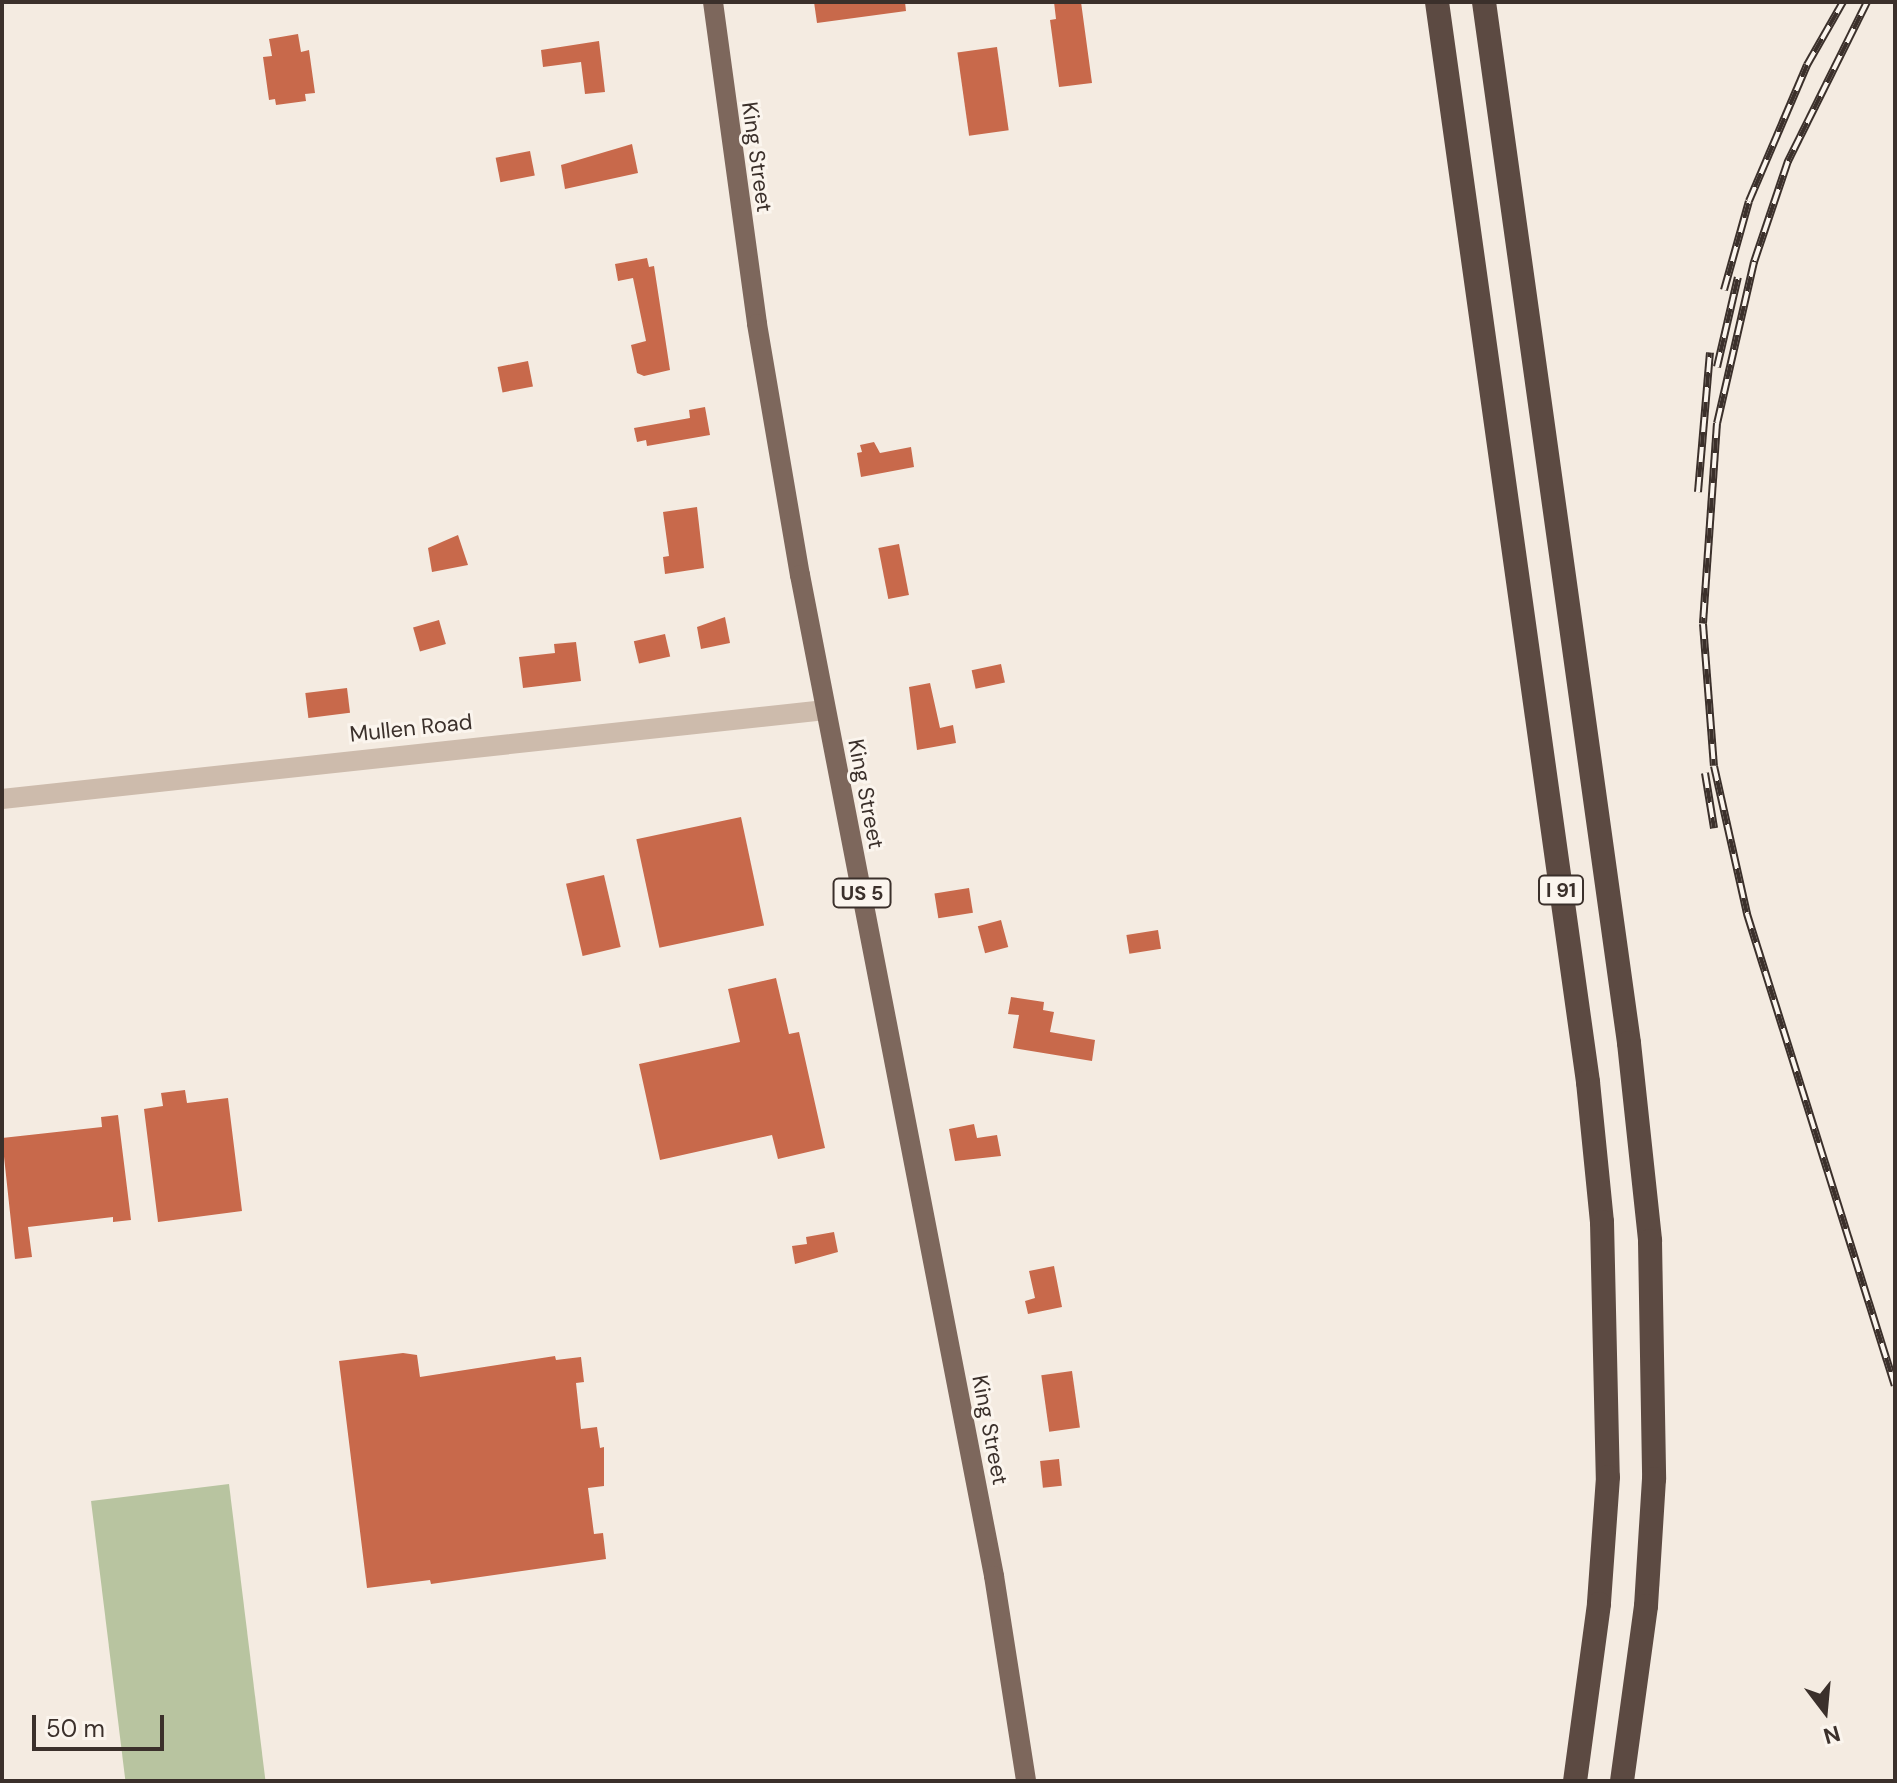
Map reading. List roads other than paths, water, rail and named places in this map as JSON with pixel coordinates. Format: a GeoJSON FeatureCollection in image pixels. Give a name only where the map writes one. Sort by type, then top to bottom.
{"type":"FeatureCollection","features":[{"type":"Feature","properties":{"kind":"highway","name":"I 91"},"geometry":{"type":"LineString","coordinates":[[1437,2],[1588,1082],[1602,1222],[1608,1477],[1594,1657],[1575,1781]]}},
{"type":"Feature","properties":{"kind":"highway","name":"I 91"},"geometry":{"type":"LineString","coordinates":[[1484,2],[1629,1043],[1650,1241],[1655,1369],[1652,1518],[1622,1781]]}},
{"type":"Feature","properties":{"kind":"main road","name":"King Street"},"geometry":{"type":"LineString","coordinates":[[713,2],[766,382],[825,710],[1002,1618],[1026,1781]]}},
{"type":"Feature","properties":{"kind":"street","name":"Mullen Road"},"geometry":{"type":"LineString","coordinates":[[2,799],[825,710]]}},
{"type":"Feature","properties":{"kind":"railway"},"geometry":{"type":"LineString","coordinates":[[1724,290],[1749,201],[1807,65],[1843,2]]}},
{"type":"Feature","properties":{"kind":"railway"},"geometry":{"type":"LineString","coordinates":[[1867,2],[1788,161],[1754,262],[1717,423],[1703,624],[1714,766],[1747,914],[1895,1385]]}},
{"type":"Feature","properties":{"kind":"railway"},"geometry":{"type":"LineString","coordinates":[[1717,367],[1738,277]]}},
{"type":"Feature","properties":{"kind":"railway"},"geometry":{"type":"LineString","coordinates":[[1698,492],[1710,353]]}},
{"type":"Feature","properties":{"kind":"railway"},"geometry":{"type":"LineString","coordinates":[[1705,773],[1714,828]]}}]}
